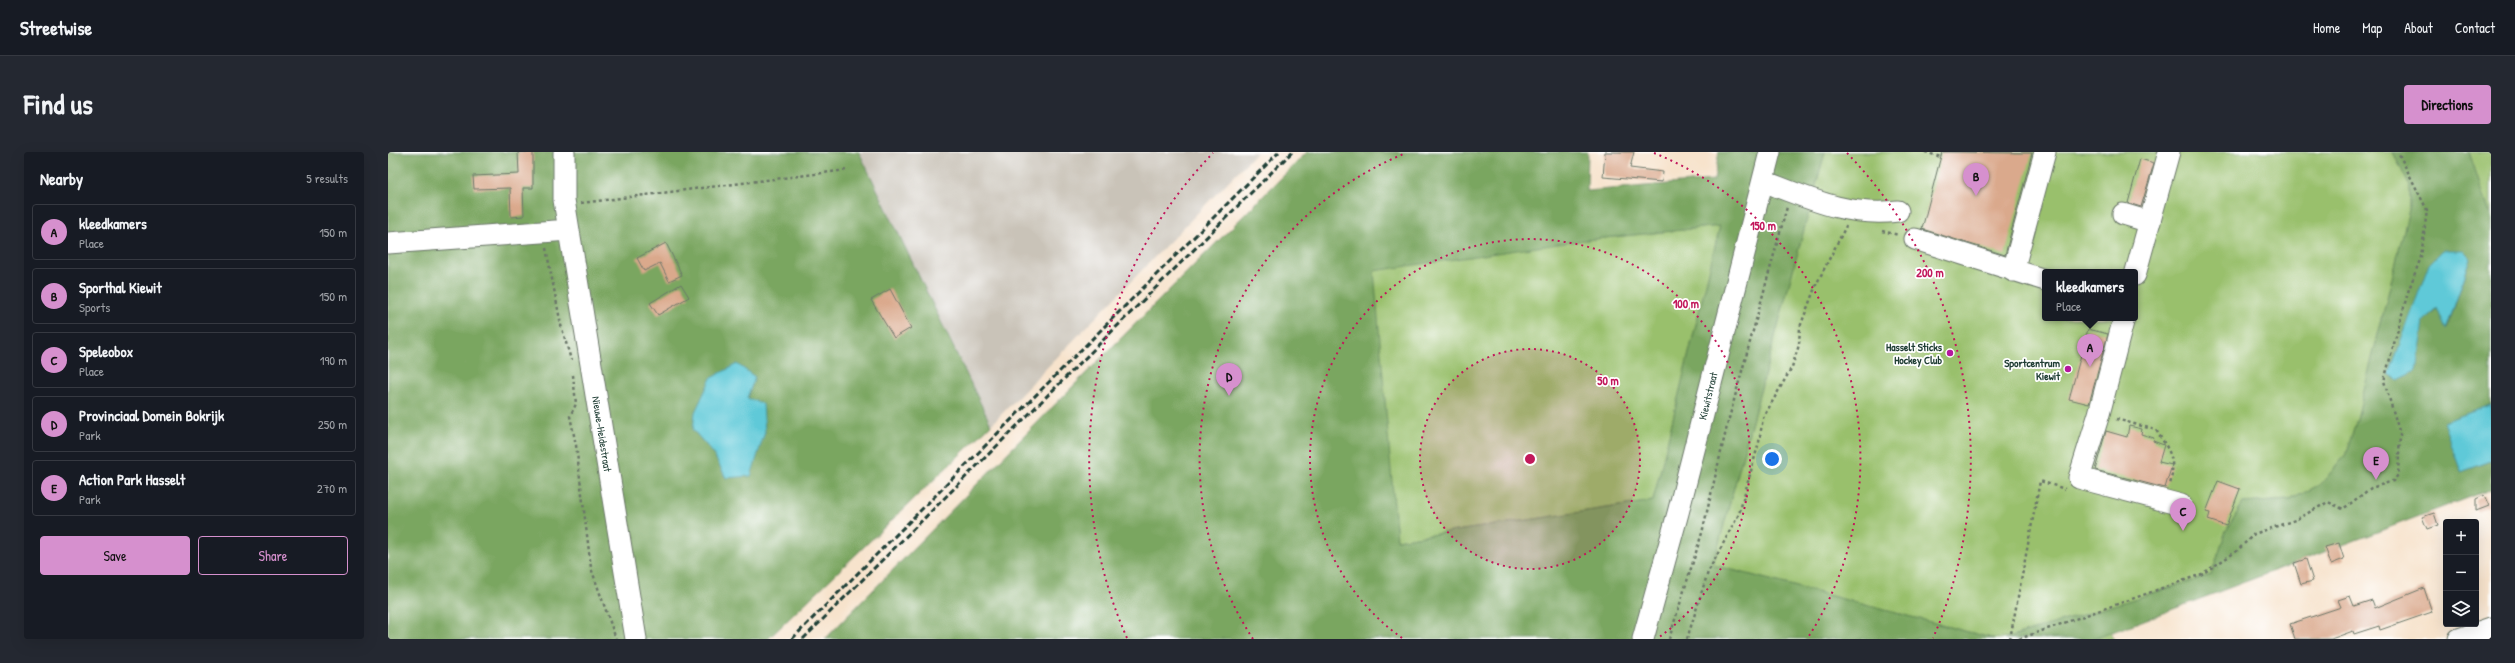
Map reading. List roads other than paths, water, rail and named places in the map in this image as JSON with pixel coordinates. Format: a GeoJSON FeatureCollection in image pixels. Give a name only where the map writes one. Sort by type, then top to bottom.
{"type":"FeatureCollection","features":[{"type":"Feature","properties":{"kind":"street","name":"Nieuwe-Heidestraat"},"geometry":{"type":"LineString","coordinates":[[564,152],[567,218],[636,639]]}},
{"type":"Feature","properties":{"kind":"street","name":"Kiewitstraat"},"geometry":{"type":"LineString","coordinates":[[1643,639],[1678,513],[1770,152]]}},
{"type":"Feature","properties":{"kind":"street"},"geometry":{"type":"LineString","coordinates":[[2013,271],[2045,152]]}},
{"type":"Feature","properties":{"kind":"street"},"geometry":{"type":"LineString","coordinates":[[2137,269],[2169,152]]}},
{"type":"Feature","properties":{"kind":"street"},"geometry":{"type":"LineString","coordinates":[[1763,181],[1837,208],[1874,214],[1898,211]]}},
{"type":"Feature","properties":{"kind":"street"},"geometry":{"type":"LineString","coordinates":[[2123,214],[2150,222]]}},
{"type":"Feature","properties":{"kind":"street"},"geometry":{"type":"LineString","coordinates":[[388,229],[567,218]]}},
{"type":"Feature","properties":{"kind":"street"},"geometry":{"type":"LineString","coordinates":[[388,243],[543,232],[567,218]]}},
{"type":"Feature","properties":{"kind":"street"},"geometry":{"type":"LineString","coordinates":[[1915,239],[2042,279]]}},
{"type":"Feature","properties":{"kind":"street"},"geometry":{"type":"LineString","coordinates":[[2123,321],[2099,414],[2079,478],[2174,503]]}},
{"type":"Feature","properties":{"kind":"street"},"geometry":{"type":"LineString","coordinates":[[2459,639],[2491,628]]}},
{"type":"Feature","properties":{"kind":"water"},"geometry":{"type":"Polygon","coordinates":[[[2443,250],[2463,250],[2471,258],[2446,330],[2437,308],[2424,322],[2417,371],[2398,380],[2389,374],[2429,264],[2443,250]]]}},
{"type":"Feature","properties":{"kind":"water"},"geometry":{"type":"Polygon","coordinates":[[[737,364],[755,377],[747,398],[763,404],[765,432],[751,476],[726,478],[713,453],[693,430],[695,412],[711,378],[737,364]]]}},
{"type":"Feature","properties":{"kind":"water"},"geometry":{"type":"Polygon","coordinates":[[[2491,405],[2491,461],[2461,472],[2443,422],[2491,405]]]}},
{"type":"Feature","properties":{"kind":"railway"},"geometry":{"type":"LineString","coordinates":[[792,639],[1279,152]]}},
{"type":"Feature","properties":{"kind":"railway"},"geometry":{"type":"LineString","coordinates":[[803,639],[1292,152]]}},
{"type":"Feature","properties":{"kind":"place","name":"Sporthal Kiewit"},"geometry":{"type":"Point","coordinates":[1976,196]}},
{"type":"Feature","properties":{"kind":"place","name":"Hasselt Sticks Hockey Club"},"geometry":{"type":"Point","coordinates":[1950,353]}},
{"type":"Feature","properties":{"kind":"place","name":"kleedkamers"},"geometry":{"type":"Point","coordinates":[2090,367]}},
{"type":"Feature","properties":{"kind":"place","name":"Sportcentrum Kiewit"},"geometry":{"type":"Point","coordinates":[2068,369]}},
{"type":"Feature","properties":{"kind":"place","name":"Provinciaal Domein Bokrijk"},"geometry":{"type":"Point","coordinates":[1229,396]}},
{"type":"Feature","properties":{"kind":"place","name":"Action Park Hasselt"},"geometry":{"type":"Point","coordinates":[2376,480]}},
{"type":"Feature","properties":{"kind":"place","name":"Speleobox"},"geometry":{"type":"Point","coordinates":[2183,531]}}]}
